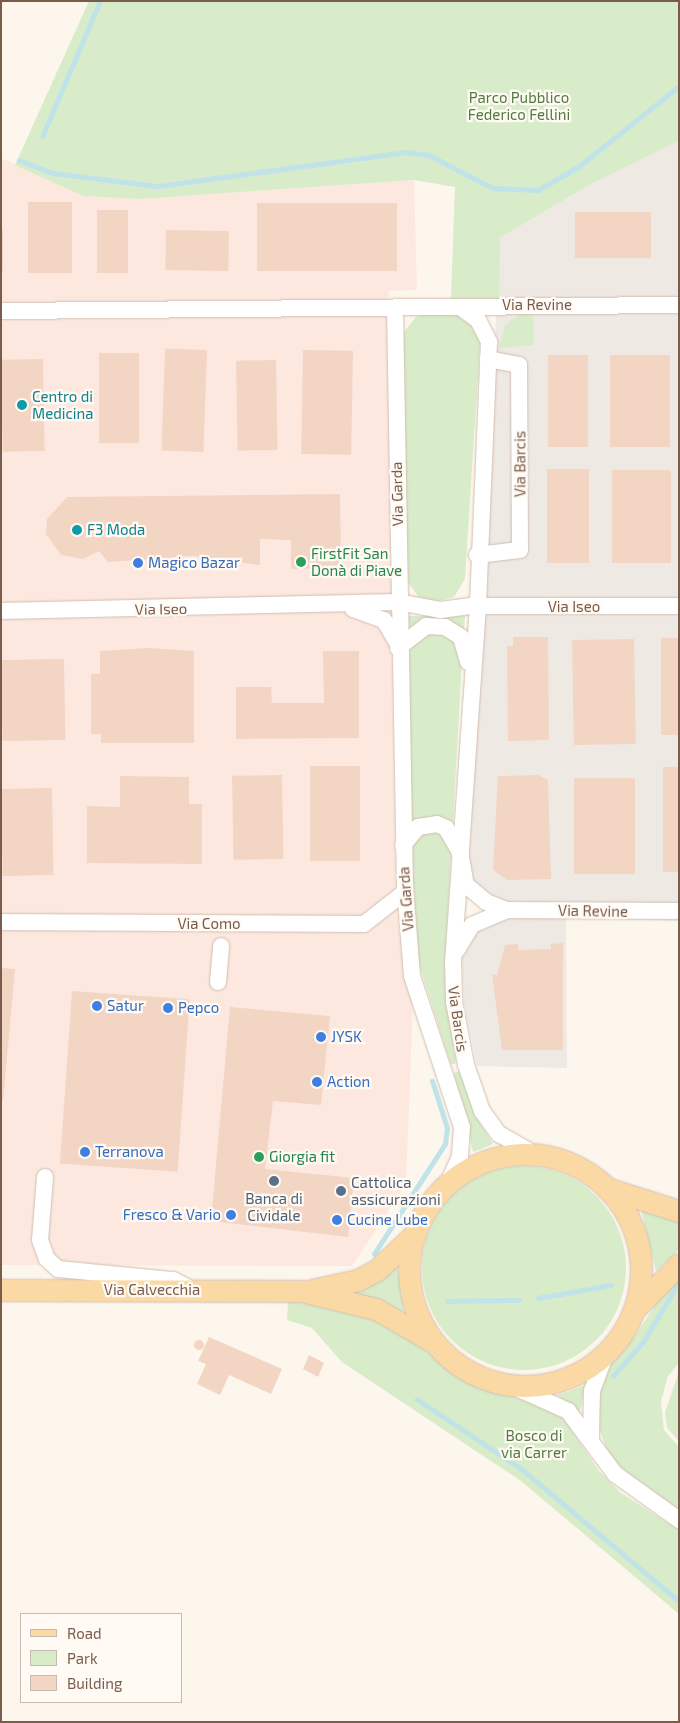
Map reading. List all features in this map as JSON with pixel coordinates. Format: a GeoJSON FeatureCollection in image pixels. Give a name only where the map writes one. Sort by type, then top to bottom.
{"type":"FeatureCollection","features":[{"type":"Feature","properties":{"kind":"main road"},"geometry":{"type":"LineString","coordinates":[[435,1343],[412,1295],[409,1267],[414,1236],[429,1206],[448,1183],[489,1160],[536,1155],[574,1165],[606,1188],[625,1213],[638,1246],[640,1282],[633,1312]]}},
{"type":"Feature","properties":{"kind":"main road"},"geometry":{"type":"LineString","coordinates":[[606,1188],[679,1211]]}},
{"type":"Feature","properties":{"kind":"main road","name":"Via Calvecchia"},"geometry":{"type":"LineString","coordinates":[[1,1290],[302,1291],[358,1280],[377,1270],[414,1236]]}},
{"type":"Feature","properties":{"kind":"main road"},"geometry":{"type":"LineString","coordinates":[[510,1385],[563,1379],[606,1353],[633,1312],[679,1264]]}},
{"type":"Feature","properties":{"kind":"main road","name":"Via Calvecchia"},"geometry":{"type":"LineString","coordinates":[[302,1291],[376,1309],[435,1343],[470,1372],[510,1385]]}},
{"type":"Feature","properties":{"kind":"street","name":"Via Revine"},"geometry":{"type":"LineString","coordinates":[[395,308],[679,306]]}},
{"type":"Feature","properties":{"kind":"street","name":"Via Barcis"},"geometry":{"type":"LineString","coordinates":[[460,307],[485,331],[488,359],[477,563],[478,606],[470,672],[453,980],[462,1049],[482,1112],[499,1134],[536,1155]]}},
{"type":"Feature","properties":{"kind":"street"},"geometry":{"type":"LineString","coordinates":[[1,311],[395,308]]}},
{"type":"Feature","properties":{"kind":"street","name":"Via Garda"},"geometry":{"type":"LineString","coordinates":[[395,308],[398,648],[405,892],[412,976],[462,1127],[460,1157],[448,1183]]}},
{"type":"Feature","properties":{"kind":"street","name":"Via Barcis"},"geometry":{"type":"LineString","coordinates":[[477,563],[520,550],[519,365],[488,359]]}},
{"type":"Feature","properties":{"kind":"street"},"geometry":{"type":"LineString","coordinates":[[398,578],[412,600],[437,610],[465,597],[477,563]]}},
{"type":"Feature","properties":{"kind":"street","name":"Via Iseo"},"geometry":{"type":"LineString","coordinates":[[1,611],[398,602],[437,610],[478,606],[679,606]]}},
{"type":"Feature","properties":{"kind":"street","name":"Via Iseo"},"geometry":{"type":"LineString","coordinates":[[320,605],[378,616],[390,625],[398,648]]}},
{"type":"Feature","properties":{"kind":"street","name":"Via Barcis"},"geometry":{"type":"LineString","coordinates":[[398,648],[421,628],[445,627],[461,637],[470,672]]}},
{"type":"Feature","properties":{"kind":"street"},"geometry":{"type":"LineString","coordinates":[[403,845],[418,828],[437,824],[446,828],[460,852]]}},
{"type":"Feature","properties":{"kind":"street","name":"Via Revine"},"geometry":{"type":"LineString","coordinates":[[460,852],[466,884],[481,898],[507,910]]}},
{"type":"Feature","properties":{"kind":"street","name":"Via Como"},"geometry":{"type":"LineString","coordinates":[[1,922],[364,924],[405,892]]}},
{"type":"Feature","properties":{"kind":"street","name":"Via Revine"},"geometry":{"type":"LineString","coordinates":[[453,980],[464,934],[480,919],[507,910],[679,911]]}},
{"type":"Feature","properties":{"kind":"street","name":"Via Como"},"geometry":{"type":"LineString","coordinates":[[218,982],[221,946]]}},
{"type":"Feature","properties":{"kind":"street"},"geometry":{"type":"LineString","coordinates":[[45,1177],[40,1240],[47,1259],[58,1269],[173,1280],[194,1290]]}},
{"type":"Feature","properties":{"kind":"street"},"geometry":{"type":"LineString","coordinates":[[591,1437],[592,1391],[606,1353]]}},
{"type":"Feature","properties":{"kind":"street"},"geometry":{"type":"LineString","coordinates":[[510,1385],[568,1411],[591,1437],[615,1474],[679,1520]]}},
{"type":"Feature","properties":{"kind":"shaded area"},"geometry":{"type":"Polygon","coordinates":[[[679,141],[679,921],[566,918],[567,1068],[477,1066],[464,1003],[462,954],[470,931],[497,915],[468,879],[500,238],[591,184],[679,141]]]}},
{"type":"Feature","properties":{"kind":"shaded area"},"geometry":{"type":"Polygon","coordinates":[[[1,158],[83,196],[139,199],[414,180],[417,290],[389,291],[388,311],[396,907],[413,1002],[406,1184],[352,1266],[1,1265],[1,158]]]}},
{"type":"Feature","properties":{"kind":"green space","name":"Parco Pubblico Federico Fellini"},"geometry":{"type":"Polygon","coordinates":[[[89,1],[679,1],[679,141],[591,184],[500,238],[499,300],[451,299],[455,187],[414,180],[139,199],[83,196],[15,165],[89,1]]]}},
{"type":"Feature","properties":{"kind":"green space"},"geometry":{"type":"Polygon","coordinates":[[[428,312],[456,312],[478,330],[480,342],[465,579],[454,597],[435,602],[418,596],[407,581],[403,333],[416,317],[428,312]]]}},
{"type":"Feature","properties":{"kind":"green space"},"geometry":{"type":"Polygon","coordinates":[[[533,313],[533,345],[499,348],[505,325],[520,314],[533,313]]]}},
{"type":"Feature","properties":{"kind":"green space"},"geometry":{"type":"Polygon","coordinates":[[[406,616],[465,616],[464,629],[447,621],[426,620],[406,629],[406,616]]]}},
{"type":"Feature","properties":{"kind":"green space"},"geometry":{"type":"Polygon","coordinates":[[[431,631],[455,637],[462,660],[445,963],[456,1063],[451,1065],[419,964],[410,850],[407,650],[431,631]]]}},
{"type":"Feature","properties":{"kind":"green space"},"geometry":{"type":"Polygon","coordinates":[[[460,1071],[478,1120],[493,1144],[473,1152],[454,1073],[460,1071]]]}},
{"type":"Feature","properties":{"kind":"green space"},"geometry":{"type":"Polygon","coordinates":[[[514,1166],[534,1166],[563,1173],[589,1189],[603,1203],[619,1229],[626,1258],[626,1278],[619,1307],[603,1333],[589,1347],[563,1363],[554,1366],[534,1370],[514,1370],[485,1363],[459,1347],[445,1333],[429,1307],[426,1298],[422,1278],[422,1258],[429,1229],[445,1203],[459,1189],[485,1173],[494,1170],[514,1166]]]}},
{"type":"Feature","properties":{"kind":"green space"},"geometry":{"type":"Polygon","coordinates":[[[641,1209],[679,1218],[679,1250],[656,1271],[641,1209]]]}},
{"type":"Feature","properties":{"kind":"green space"},"geometry":{"type":"Polygon","coordinates":[[[397,1265],[404,1312],[353,1292],[397,1265]]]}},
{"type":"Feature","properties":{"kind":"green space"},"geometry":{"type":"Polygon","coordinates":[[[679,1270],[679,1363],[668,1376],[661,1401],[664,1430],[679,1447],[679,1510],[619,1466],[607,1450],[597,1423],[599,1389],[611,1362],[634,1337],[679,1270]]]}},
{"type":"Feature","properties":{"kind":"green space","name":"Bosco di via Carrer"},"geometry":{"type":"Polygon","coordinates":[[[288,1301],[354,1309],[419,1345],[462,1380],[559,1412],[599,1471],[621,1493],[679,1530],[679,1614],[521,1481],[342,1362],[312,1328],[287,1320],[288,1301]]]}},
{"type":"Feature","properties":{"kind":"green space"},"geometry":{"type":"Polygon","coordinates":[[[679,1371],[679,1441],[667,1428],[665,1413],[679,1371]]]}},
{"type":"Feature","properties":{"kind":"green space"},"geometry":{"type":"Polygon","coordinates":[[[585,1385],[580,1413],[557,1395],[570,1391],[585,1385]]]}},
{"type":"Feature","properties":{"kind":"building"},"geometry":{"type":"Polygon","coordinates":[[[28,202],[72,202],[72,273],[28,273],[28,202]]]}},
{"type":"Feature","properties":{"kind":"building"},"geometry":{"type":"Polygon","coordinates":[[[257,203],[397,203],[397,271],[257,271],[257,203]]]}},
{"type":"Feature","properties":{"kind":"building"},"geometry":{"type":"Polygon","coordinates":[[[97,210],[128,210],[128,273],[97,273],[97,210]]]}},
{"type":"Feature","properties":{"kind":"building"},"geometry":{"type":"Polygon","coordinates":[[[575,212],[651,212],[651,258],[575,258],[575,212]]]}},
{"type":"Feature","properties":{"kind":"building"},"geometry":{"type":"Polygon","coordinates":[[[1,230],[3,230],[3,271],[1,271],[1,230]]]}},
{"type":"Feature","properties":{"kind":"building"},"geometry":{"type":"Polygon","coordinates":[[[166,230],[229,231],[228,271],[165,270],[166,230]]]}},
{"type":"Feature","properties":{"kind":"building"},"geometry":{"type":"Polygon","coordinates":[[[165,349],[207,350],[203,452],[161,450],[165,349]]]}},
{"type":"Feature","properties":{"kind":"building"},"geometry":{"type":"Polygon","coordinates":[[[303,350],[353,351],[351,455],[301,454],[303,350]]]}},
{"type":"Feature","properties":{"kind":"building"},"geometry":{"type":"Polygon","coordinates":[[[99,353],[139,353],[139,443],[99,443],[99,353]]]}},
{"type":"Feature","properties":{"kind":"building"},"geometry":{"type":"Polygon","coordinates":[[[548,355],[588,355],[588,447],[548,447],[548,355]]]}},
{"type":"Feature","properties":{"kind":"building"},"geometry":{"type":"Polygon","coordinates":[[[610,355],[670,355],[670,447],[610,447],[610,355]]]}},
{"type":"Feature","properties":{"kind":"building","name":"Centro di Medicina"},"geometry":{"type":"Polygon","coordinates":[[[43,359],[45,451],[3,452],[1,360],[43,359]]]}},
{"type":"Feature","properties":{"kind":"building"},"geometry":{"type":"Polygon","coordinates":[[[276,360],[278,450],[238,451],[236,361],[276,360]]]}},
{"type":"Feature","properties":{"kind":"building"},"geometry":{"type":"Polygon","coordinates":[[[547,469],[589,469],[589,563],[547,563],[547,469]]]}},
{"type":"Feature","properties":{"kind":"building"},"geometry":{"type":"Polygon","coordinates":[[[612,470],[671,470],[671,563],[612,563],[612,470]]]}},
{"type":"Feature","properties":{"kind":"building"},"geometry":{"type":"Polygon","coordinates":[[[340,494],[341,568],[291,569],[291,540],[260,539],[260,565],[193,556],[108,562],[99,551],[83,559],[61,555],[46,534],[47,519],[67,497],[340,494]]]}},
{"type":"Feature","properties":{"kind":"building"},"geometry":{"type":"Polygon","coordinates":[[[513,637],[548,637],[549,740],[508,741],[507,646],[513,646],[513,637]]]}},
{"type":"Feature","properties":{"kind":"building"},"geometry":{"type":"Polygon","coordinates":[[[661,638],[679,638],[679,735],[661,735],[661,638]]]}},
{"type":"Feature","properties":{"kind":"building"},"geometry":{"type":"Polygon","coordinates":[[[634,639],[636,744],[574,745],[572,640],[634,639]]]}},
{"type":"Feature","properties":{"kind":"building"},"geometry":{"type":"Polygon","coordinates":[[[149,648],[194,651],[194,743],[101,743],[101,734],[91,734],[91,674],[100,674],[100,651],[149,648]]]}},
{"type":"Feature","properties":{"kind":"building"},"geometry":{"type":"Polygon","coordinates":[[[323,651],[359,651],[359,738],[236,739],[236,687],[271,687],[272,703],[324,703],[323,651]]]}},
{"type":"Feature","properties":{"kind":"building"},"geometry":{"type":"Polygon","coordinates":[[[64,659],[65,740],[2,741],[1,660],[64,659]]]}},
{"type":"Feature","properties":{"kind":"building"},"geometry":{"type":"Polygon","coordinates":[[[310,766],[360,766],[360,861],[310,861],[310,766]]]}},
{"type":"Feature","properties":{"kind":"building"},"geometry":{"type":"Polygon","coordinates":[[[663,767],[679,767],[679,872],[663,872],[663,767]]]}},
{"type":"Feature","properties":{"kind":"building"},"geometry":{"type":"Polygon","coordinates":[[[282,775],[283,859],[233,860],[232,776],[282,775]]]}},
{"type":"Feature","properties":{"kind":"building"},"geometry":{"type":"Polygon","coordinates":[[[538,775],[548,780],[551,879],[507,880],[493,870],[498,776],[538,775]]]}},
{"type":"Feature","properties":{"kind":"building"},"geometry":{"type":"Polygon","coordinates":[[[120,776],[189,777],[189,804],[202,804],[202,864],[87,863],[87,806],[120,807],[120,776]]]}},
{"type":"Feature","properties":{"kind":"building"},"geometry":{"type":"Polygon","coordinates":[[[574,778],[635,778],[635,874],[574,874],[574,778]]]}},
{"type":"Feature","properties":{"kind":"building"},"geometry":{"type":"Polygon","coordinates":[[[52,788],[54,875],[3,876],[1,789],[52,788]]]}},
{"type":"Feature","properties":{"kind":"building"},"geometry":{"type":"Polygon","coordinates":[[[563,943],[563,1050],[502,1050],[492,974],[497,975],[505,945],[518,944],[518,950],[551,949],[551,944],[563,943]]]}},
{"type":"Feature","properties":{"kind":"building"},"geometry":{"type":"Polygon","coordinates":[[[1,968],[15,969],[3,1101],[1,1101],[1,968]]]}},
{"type":"Feature","properties":{"kind":"building"},"geometry":{"type":"Polygon","coordinates":[[[72,991],[190,999],[178,1172],[60,1164],[72,991]]]}},
{"type":"Feature","properties":{"kind":"building"},"geometry":{"type":"Polygon","coordinates":[[[230,1007],[330,1016],[321,1105],[273,1101],[265,1169],[354,1178],[348,1237],[211,1221],[230,1007]]]}},
{"type":"Feature","properties":{"kind":"building"},"geometry":{"type":"Polygon","coordinates":[[[209,1337],[282,1369],[271,1394],[229,1375],[220,1395],[197,1384],[206,1364],[198,1361],[209,1337]]]}},
{"type":"Feature","properties":{"kind":"building"},"geometry":{"type":"Polygon","coordinates":[[[197,1340],[201,1340],[204,1345],[201,1350],[197,1350],[194,1347],[194,1343],[197,1340]]]}},
{"type":"Feature","properties":{"kind":"building"},"geometry":{"type":"Polygon","coordinates":[[[309,1355],[324,1363],[318,1377],[303,1369],[309,1355]]]}},
{"type":"Feature","properties":{"kind":"waterway"},"geometry":{"type":"LineString","coordinates":[[42,137],[100,1]]}},
{"type":"Feature","properties":{"kind":"waterway"},"geometry":{"type":"LineString","coordinates":[[19,160],[53,173],[158,186],[406,152],[429,155],[493,188],[538,190],[578,167],[679,86]]}},
{"type":"Feature","properties":{"kind":"waterway"},"geometry":{"type":"LineString","coordinates":[[374,1254],[445,1144],[447,1128],[432,1081]]}},
{"type":"Feature","properties":{"kind":"waterway"},"geometry":{"type":"LineString","coordinates":[[613,1376],[643,1342],[679,1282]]}},
{"type":"Feature","properties":{"kind":"waterway"},"geometry":{"type":"LineString","coordinates":[[538,1298],[611,1285]]}},
{"type":"Feature","properties":{"kind":"waterway"},"geometry":{"type":"LineString","coordinates":[[447,1301],[519,1300]]}},
{"type":"Feature","properties":{"kind":"waterway"},"geometry":{"type":"LineString","coordinates":[[417,1399],[523,1470],[679,1601]]}},
{"type":"Feature","properties":{"kind":"place","name":"Centro di Medicina"},"geometry":{"type":"Point","coordinates":[22,405]}},
{"type":"Feature","properties":{"kind":"place","name":"F3 Moda"},"geometry":{"type":"Point","coordinates":[77,530]}},
{"type":"Feature","properties":{"kind":"place","name":"FirstFit San Donà di Piave"},"geometry":{"type":"Point","coordinates":[301,562]}},
{"type":"Feature","properties":{"kind":"place","name":"Magico Bazar"},"geometry":{"type":"Point","coordinates":[138,563]}},
{"type":"Feature","properties":{"kind":"place","name":"Satur"},"geometry":{"type":"Point","coordinates":[97,1006]}},
{"type":"Feature","properties":{"kind":"place","name":"Pepco"},"geometry":{"type":"Point","coordinates":[168,1008]}},
{"type":"Feature","properties":{"kind":"place","name":"JYSK"},"geometry":{"type":"Point","coordinates":[321,1037]}},
{"type":"Feature","properties":{"kind":"place","name":"Action"},"geometry":{"type":"Point","coordinates":[317,1082]}},
{"type":"Feature","properties":{"kind":"place","name":"Terranova"},"geometry":{"type":"Point","coordinates":[85,1152]}},
{"type":"Feature","properties":{"kind":"place","name":"Giorgia fit"},"geometry":{"type":"Point","coordinates":[259,1157]}},
{"type":"Feature","properties":{"kind":"place","name":"Banca di Cividale"},"geometry":{"type":"Point","coordinates":[274,1181]}},
{"type":"Feature","properties":{"kind":"place","name":"Cattolica assicurazioni"},"geometry":{"type":"Point","coordinates":[341,1191]}},
{"type":"Feature","properties":{"kind":"place","name":"Fresco & Vario"},"geometry":{"type":"Point","coordinates":[231,1215]}},
{"type":"Feature","properties":{"kind":"place","name":"Cucine Lube"},"geometry":{"type":"Point","coordinates":[337,1220]}}]}
